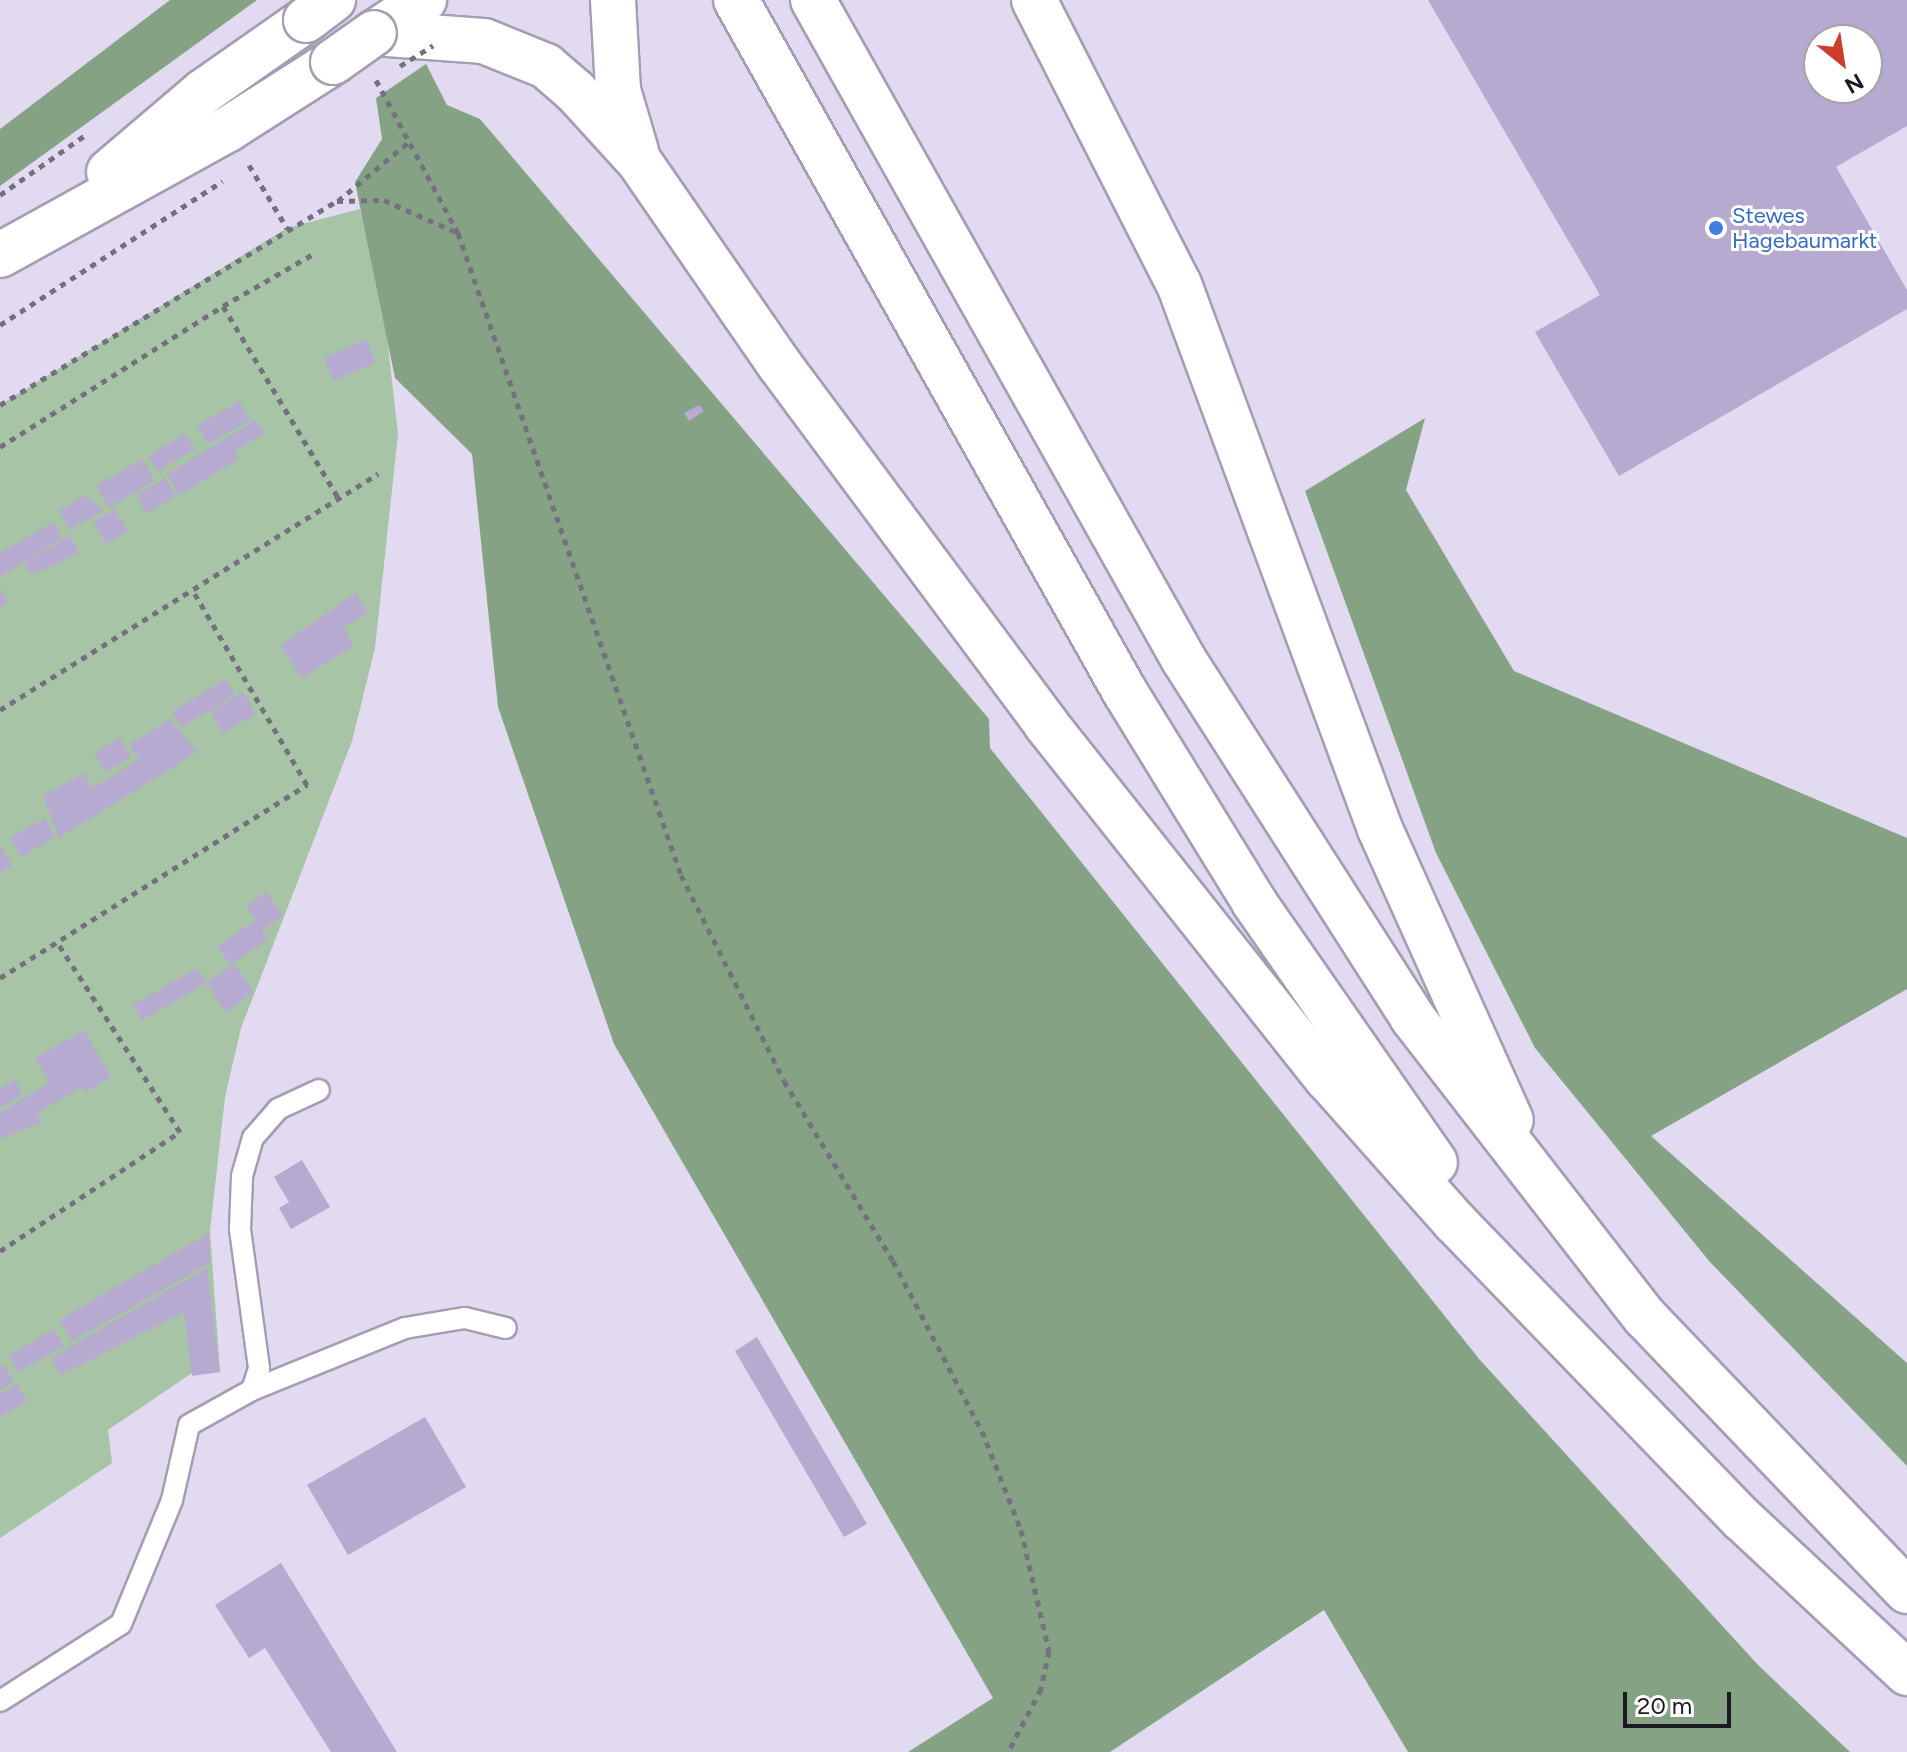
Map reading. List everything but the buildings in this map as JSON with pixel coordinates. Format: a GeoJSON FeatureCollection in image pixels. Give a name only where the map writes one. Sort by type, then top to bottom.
{"type":"FeatureCollection","features":[{"type":"Feature","properties":{"kind":"main road"},"geometry":{"type":"LineString","coordinates":[[613,0],[618,90],[639,161]]}},
{"type":"Feature","properties":{"kind":"main road"},"geometry":{"type":"LineString","coordinates":[[736,0],[982,444],[1254,902],[1421,1143],[1591,1361]]}},
{"type":"Feature","properties":{"kind":"main road"},"geometry":{"type":"LineString","coordinates":[[813,0],[1184,660],[1412,1017],[1545,1194],[1757,1440],[1907,1591]]}},
{"type":"Feature","properties":{"kind":"main road"},"geometry":{"type":"LineString","coordinates":[[1034,0],[1179,284],[1380,829],[1545,1194]]}},
{"type":"Feature","properties":{"kind":"main road"},"geometry":{"type":"LineString","coordinates":[[51,221],[203,92],[320,10]]}},
{"type":"Feature","properties":{"kind":"main road"},"geometry":{"type":"LineString","coordinates":[[0,255],[51,221],[228,129],[407,19],[484,41],[546,66],[639,161],[889,516],[1056,736],[1327,1078],[1742,1519],[1907,1673]]}},
{"type":"Feature","properties":{"kind":"lane"},"geometry":{"type":"LineString","coordinates":[[252,1390],[259,1368],[240,1229],[242,1176],[253,1138],[278,1109],[319,1090]]}},
{"type":"Feature","properties":{"kind":"lane"},"geometry":{"type":"LineString","coordinates":[[0,1701],[121,1624],[172,1500],[189,1425],[252,1390],[405,1328],[465,1318],[506,1328]]}},
{"type":"Feature","properties":{"kind":"path"},"geometry":{"type":"LineString","coordinates":[[374,76],[411,140],[458,233],[681,875],[784,1081],[893,1261],[982,1431],[1021,1530],[1049,1651],[1041,1689],[1008,1752]]}},
{"type":"Feature","properties":{"kind":"path"},"geometry":{"type":"LineString","coordinates":[[0,405],[287,228],[337,201],[411,140]]}},
{"type":"Feature","properties":{"kind":"path"},"geometry":{"type":"LineString","coordinates":[[0,325],[249,165],[287,228]]}},
{"type":"Feature","properties":{"kind":"path"},"geometry":{"type":"LineString","coordinates":[[337,201],[384,200],[458,233]]}},
{"type":"Feature","properties":{"kind":"path"},"geometry":{"type":"LineString","coordinates":[[0,447],[223,306],[313,254]]}},
{"type":"Feature","properties":{"kind":"path"},"geometry":{"type":"LineString","coordinates":[[223,306],[339,499]]}},
{"type":"Feature","properties":{"kind":"path"},"geometry":{"type":"LineString","coordinates":[[0,710],[378,474]]}},
{"type":"Feature","properties":{"kind":"path"},"geometry":{"type":"LineString","coordinates":[[0,978],[307,785],[192,589]]}},
{"type":"Feature","properties":{"kind":"path"},"geometry":{"type":"LineString","coordinates":[[0,1251],[180,1132],[57,942]]}},
{"type":"Feature","properties":{"kind":"green space"},"geometry":{"type":"Polygon","coordinates":[[[170,0],[257,0],[0,186],[0,129],[170,0]]]}},
{"type":"Feature","properties":{"kind":"green space"},"geometry":{"type":"Polygon","coordinates":[[[426,64],[447,105],[480,119],[989,719],[990,748],[1480,1360],[1758,1665],[1850,1752],[1408,1752],[1324,1610],[1110,1752],[908,1752],[993,1698],[614,1044],[498,707],[472,454],[395,378],[355,182],[382,139],[376,98],[426,64]]]}},
{"type":"Feature","properties":{"kind":"green space"},"geometry":{"type":"Polygon","coordinates":[[[360,209],[382,293],[398,434],[375,648],[352,741],[241,1028],[225,1097],[210,1231],[220,1372],[192,1373],[108,1430],[112,1463],[0,1538],[0,405],[287,228],[360,209]]]}},
{"type":"Feature","properties":{"kind":"green space"},"geometry":{"type":"Polygon","coordinates":[[[1425,418],[1406,490],[1514,671],[1907,838],[1907,989],[1651,1136],[1907,1363],[1907,1466],[1710,1262],[1535,1048],[1436,853],[1305,491],[1425,418]]]}},
{"type":"Feature","properties":{"kind":"place","name":"Stewes Hagebaumarkt"},"geometry":{"type":"Point","coordinates":[1716,228]}}]}
